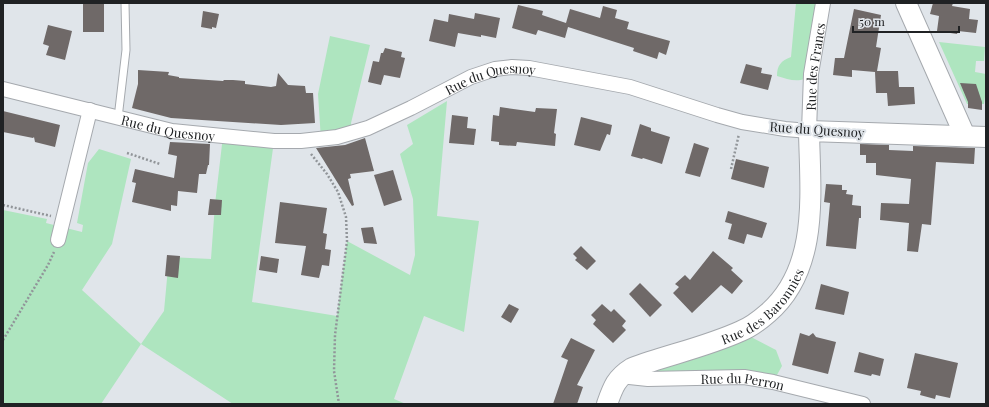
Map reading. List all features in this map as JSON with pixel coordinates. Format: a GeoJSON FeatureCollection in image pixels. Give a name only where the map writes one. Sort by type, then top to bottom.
{"type":"FeatureCollection","features":[{"type":"Feature","properties":{"kind":"street","name":"Rue des Francs"},"geometry":{"type":"LineString","coordinates":[[809,131],[811,74],[823,3]]}},
{"type":"Feature","properties":{"kind":"street"},"geometry":{"type":"LineString","coordinates":[[906,3],[965,136]]}},
{"type":"Feature","properties":{"kind":"street","name":"Rue du Quesnoy"},"geometry":{"type":"LineString","coordinates":[[3,89],[172,131],[274,141],[301,141],[337,137],[368,128],[471,77],[512,67],[529,68],[630,87],[742,122],[785,129],[986,137]]}},
{"type":"Feature","properties":{"kind":"street"},"geometry":{"type":"LineString","coordinates":[[58,240],[90,110]]}},
{"type":"Feature","properties":{"kind":"street","name":"Rue des Baronnies"},"geometry":{"type":"LineString","coordinates":[[620,376],[632,368],[742,331],[760,320],[781,300],[799,271],[808,236],[810,221],[809,131]]}},
{"type":"Feature","properties":{"kind":"street"},"geometry":{"type":"LineString","coordinates":[[607,404],[614,385],[620,376]]}},
{"type":"Feature","properties":{"kind":"street","name":"Rue du Perron"},"geometry":{"type":"LineString","coordinates":[[620,376],[648,379],[744,378],[773,382],[863,404]]}},
{"type":"Feature","properties":{"kind":"lane"},"geometry":{"type":"LineString","coordinates":[[118,118],[126,56],[125,3]]}},
{"type":"Feature","properties":{"kind":"path"},"geometry":{"type":"LineString","coordinates":[[731,169],[742,122]]}},
{"type":"Feature","properties":{"kind":"path"},"geometry":{"type":"LineString","coordinates":[[301,141],[327,174],[338,192],[346,217],[347,232],[345,254],[335,335],[334,371],[339,404]]}},
{"type":"Feature","properties":{"kind":"path"},"geometry":{"type":"LineString","coordinates":[[127,153],[160,164]]}},
{"type":"Feature","properties":{"kind":"path"},"geometry":{"type":"LineString","coordinates":[[3,205],[52,216],[61,214],[66,209]]}},
{"type":"Feature","properties":{"kind":"path"},"geometry":{"type":"LineString","coordinates":[[3,340],[48,265],[58,240]]}},
{"type":"Feature","properties":{"kind":"green space"},"geometry":{"type":"Polygon","coordinates":[[[796,3],[823,3],[805,79],[791,80],[777,76],[780,64],[791,57],[796,3]]]}},
{"type":"Feature","properties":{"kind":"green space"},"geometry":{"type":"Polygon","coordinates":[[[330,36],[370,45],[351,123],[352,133],[321,140],[318,94],[330,36]]]}},
{"type":"Feature","properties":{"kind":"green space"},"geometry":{"type":"Polygon","coordinates":[[[939,42],[985,47],[984,61],[976,61],[975,72],[986,74],[984,104],[967,104],[939,42]]]}},
{"type":"Feature","properties":{"kind":"green space"},"geometry":{"type":"Polygon","coordinates":[[[447,101],[437,216],[479,221],[464,332],[424,316],[394,399],[406,404],[233,404],[141,344],[164,311],[169,257],[211,259],[215,204],[223,136],[274,141],[252,302],[337,316],[347,241],[410,275],[415,255],[413,199],[400,154],[413,144],[407,125],[447,101]]]}},
{"type":"Feature","properties":{"kind":"green space"},"geometry":{"type":"Polygon","coordinates":[[[99,149],[131,159],[112,244],[82,290],[141,344],[101,404],[3,404],[3,210],[47,219],[46,223],[82,232],[83,225],[77,223],[88,163],[99,149]]]}},
{"type":"Feature","properties":{"kind":"green space"},"geometry":{"type":"Polygon","coordinates":[[[751,337],[776,350],[782,366],[773,382],[659,378],[657,370],[751,337]]]}},
{"type":"Feature","properties":{"kind":"building"},"geometry":{"type":"Polygon","coordinates":[[[83,3],[104,3],[104,32],[83,32],[83,3]]]}},
{"type":"Feature","properties":{"kind":"building"},"geometry":{"type":"Polygon","coordinates":[[[933,3],[953,3],[952,6],[970,9],[969,19],[978,20],[976,33],[958,31],[957,34],[937,31],[939,16],[930,14],[933,3]]]}},
{"type":"Feature","properties":{"kind":"building"},"geometry":{"type":"Polygon","coordinates":[[[518,5],[543,11],[542,15],[566,23],[570,9],[600,18],[603,6],[617,10],[615,18],[629,22],[627,29],[670,41],[666,55],[659,52],[657,59],[633,51],[634,48],[568,27],[565,38],[538,30],[536,35],[512,28],[518,5]]]}},
{"type":"Feature","properties":{"kind":"building"},"geometry":{"type":"Polygon","coordinates":[[[854,9],[881,15],[876,47],[881,48],[877,71],[898,71],[899,87],[914,87],[915,104],[888,106],[887,93],[876,93],[875,72],[852,70],[852,77],[833,75],[835,58],[844,58],[854,9]]]}},
{"type":"Feature","properties":{"kind":"building"},"geometry":{"type":"Polygon","coordinates":[[[203,11],[219,14],[216,28],[212,27],[212,29],[201,27],[203,11]]]}},
{"type":"Feature","properties":{"kind":"building"},"geometry":{"type":"Polygon","coordinates":[[[475,13],[500,18],[496,38],[458,33],[455,47],[429,41],[434,19],[448,22],[449,14],[474,19],[475,13]]]}},
{"type":"Feature","properties":{"kind":"building"},"geometry":{"type":"Polygon","coordinates":[[[48,25],[72,31],[65,60],[46,55],[49,46],[43,44],[48,25]]]}},
{"type":"Feature","properties":{"kind":"building"},"geometry":{"type":"Polygon","coordinates":[[[385,48],[402,52],[401,57],[405,58],[400,78],[384,75],[381,85],[368,82],[373,61],[379,62],[381,53],[383,53],[385,48]]]}},
{"type":"Feature","properties":{"kind":"building"},"geometry":{"type":"Polygon","coordinates":[[[746,64],[762,68],[761,73],[772,75],[768,90],[740,83],[746,64]]]}},
{"type":"Feature","properties":{"kind":"building"},"geometry":{"type":"Polygon","coordinates":[[[138,70],[169,72],[168,75],[179,78],[245,81],[245,84],[271,87],[276,86],[278,73],[288,85],[305,86],[306,93],[313,93],[315,123],[281,125],[171,118],[132,108],[138,84],[138,70]]]}},
{"type":"Feature","properties":{"kind":"building"},"geometry":{"type":"Polygon","coordinates":[[[960,83],[976,84],[982,102],[982,110],[968,108],[968,102],[960,83]]]}},
{"type":"Feature","properties":{"kind":"building"},"geometry":{"type":"Polygon","coordinates":[[[500,107],[535,112],[536,108],[557,109],[554,133],[556,134],[555,146],[517,142],[516,146],[499,145],[499,142],[491,141],[493,115],[499,116],[500,107]]]}},
{"type":"Feature","properties":{"kind":"building"},"geometry":{"type":"Polygon","coordinates":[[[3,111],[60,125],[55,147],[35,142],[34,137],[3,132],[3,111]]]}},
{"type":"Feature","properties":{"kind":"building"},"geometry":{"type":"Polygon","coordinates":[[[452,115],[468,117],[467,128],[476,129],[474,145],[449,143],[452,115]]]}},
{"type":"Feature","properties":{"kind":"building"},"geometry":{"type":"Polygon","coordinates":[[[581,117],[612,125],[610,135],[607,134],[600,151],[574,145],[581,117]]]}},
{"type":"Feature","properties":{"kind":"building"},"geometry":{"type":"Polygon","coordinates":[[[640,124],[651,128],[651,131],[670,137],[662,164],[631,156],[640,124]]]}},
{"type":"Feature","properties":{"kind":"building"},"geometry":{"type":"Polygon","coordinates":[[[365,138],[374,171],[350,174],[351,178],[348,179],[354,205],[352,206],[316,148],[345,145],[365,138]]]}},
{"type":"Feature","properties":{"kind":"building"},"geometry":{"type":"Polygon","coordinates":[[[170,142],[210,144],[209,165],[206,174],[199,174],[197,193],[178,191],[177,206],[171,205],[171,211],[132,202],[136,183],[132,182],[135,169],[174,178],[177,156],[168,154],[170,142]]]}},
{"type":"Feature","properties":{"kind":"building"},"geometry":{"type":"Polygon","coordinates":[[[694,143],[709,148],[700,177],[685,173],[694,143]]]}},
{"type":"Feature","properties":{"kind":"building"},"geometry":{"type":"Polygon","coordinates":[[[860,144],[889,145],[889,150],[913,151],[913,146],[975,148],[974,164],[936,162],[931,225],[922,224],[918,252],[907,251],[909,223],[880,220],[881,203],[909,204],[911,179],[876,175],[876,163],[866,163],[866,155],[860,155],[860,144]]]}},
{"type":"Feature","properties":{"kind":"building"},"geometry":{"type":"Polygon","coordinates":[[[736,159],[769,167],[764,188],[731,179],[736,159]]]}},
{"type":"Feature","properties":{"kind":"building"},"geometry":{"type":"Polygon","coordinates":[[[393,170],[402,200],[384,206],[374,175],[393,170]]]}},
{"type":"Feature","properties":{"kind":"building"},"geometry":{"type":"Polygon","coordinates":[[[826,184],[842,185],[842,190],[847,190],[846,194],[853,195],[852,205],[861,206],[861,218],[859,218],[856,249],[826,246],[830,203],[824,202],[826,184]]]}},
{"type":"Feature","properties":{"kind":"building"},"geometry":{"type":"Polygon","coordinates":[[[210,199],[222,200],[221,215],[208,215],[210,199]]]}},
{"type":"Feature","properties":{"kind":"building"},"geometry":{"type":"Polygon","coordinates":[[[280,202],[327,208],[323,233],[327,234],[325,249],[331,250],[329,266],[322,265],[319,278],[301,275],[306,246],[275,243],[280,202]]]}},
{"type":"Feature","properties":{"kind":"building"},"geometry":{"type":"Polygon","coordinates":[[[728,211],[767,223],[762,238],[747,234],[744,244],[728,239],[732,224],[725,222],[728,211]]]}},
{"type":"Feature","properties":{"kind":"building"},"geometry":{"type":"Polygon","coordinates":[[[373,227],[377,244],[364,243],[361,228],[373,227]]]}},
{"type":"Feature","properties":{"kind":"building"},"geometry":{"type":"Polygon","coordinates":[[[581,246],[596,261],[587,270],[575,260],[577,258],[573,254],[581,246]]]}},
{"type":"Feature","properties":{"kind":"building"},"geometry":{"type":"Polygon","coordinates":[[[713,251],[733,268],[731,270],[743,281],[732,294],[721,285],[692,313],[673,293],[679,287],[675,284],[685,275],[690,280],[713,251]]]}},
{"type":"Feature","properties":{"kind":"building"},"geometry":{"type":"Polygon","coordinates":[[[167,255],[180,256],[178,278],[165,276],[167,255]]]}},
{"type":"Feature","properties":{"kind":"building"},"geometry":{"type":"Polygon","coordinates":[[[261,256],[279,259],[277,273],[259,270],[261,256]]]}},
{"type":"Feature","properties":{"kind":"building"},"geometry":{"type":"Polygon","coordinates":[[[640,283],[662,305],[650,317],[629,294],[640,283]]]}},
{"type":"Feature","properties":{"kind":"building"},"geometry":{"type":"Polygon","coordinates":[[[821,284],[849,292],[844,315],[815,309],[821,284]]]}},
{"type":"Feature","properties":{"kind":"building"},"geometry":{"type":"Polygon","coordinates":[[[509,304],[519,309],[511,323],[501,317],[509,304]]]}},
{"type":"Feature","properties":{"kind":"building"},"geometry":{"type":"Polygon","coordinates":[[[602,304],[611,312],[614,309],[626,321],[622,326],[626,330],[613,343],[593,324],[596,320],[591,315],[602,304]]]}},
{"type":"Feature","properties":{"kind":"building"},"geometry":{"type":"Polygon","coordinates":[[[800,333],[809,336],[813,333],[816,337],[836,342],[828,374],[792,365],[800,333]]]}},
{"type":"Feature","properties":{"kind":"building"},"geometry":{"type":"Polygon","coordinates":[[[571,338],[595,350],[577,385],[583,387],[577,404],[553,404],[568,360],[561,357],[571,338]]]}},
{"type":"Feature","properties":{"kind":"building"},"geometry":{"type":"Polygon","coordinates":[[[859,352],[884,359],[880,376],[872,374],[871,376],[854,372],[859,352]]]}},
{"type":"Feature","properties":{"kind":"building"},"geometry":{"type":"Polygon","coordinates":[[[915,353],[958,363],[950,398],[936,395],[935,399],[920,395],[921,391],[907,388],[915,353]]]}}]}
